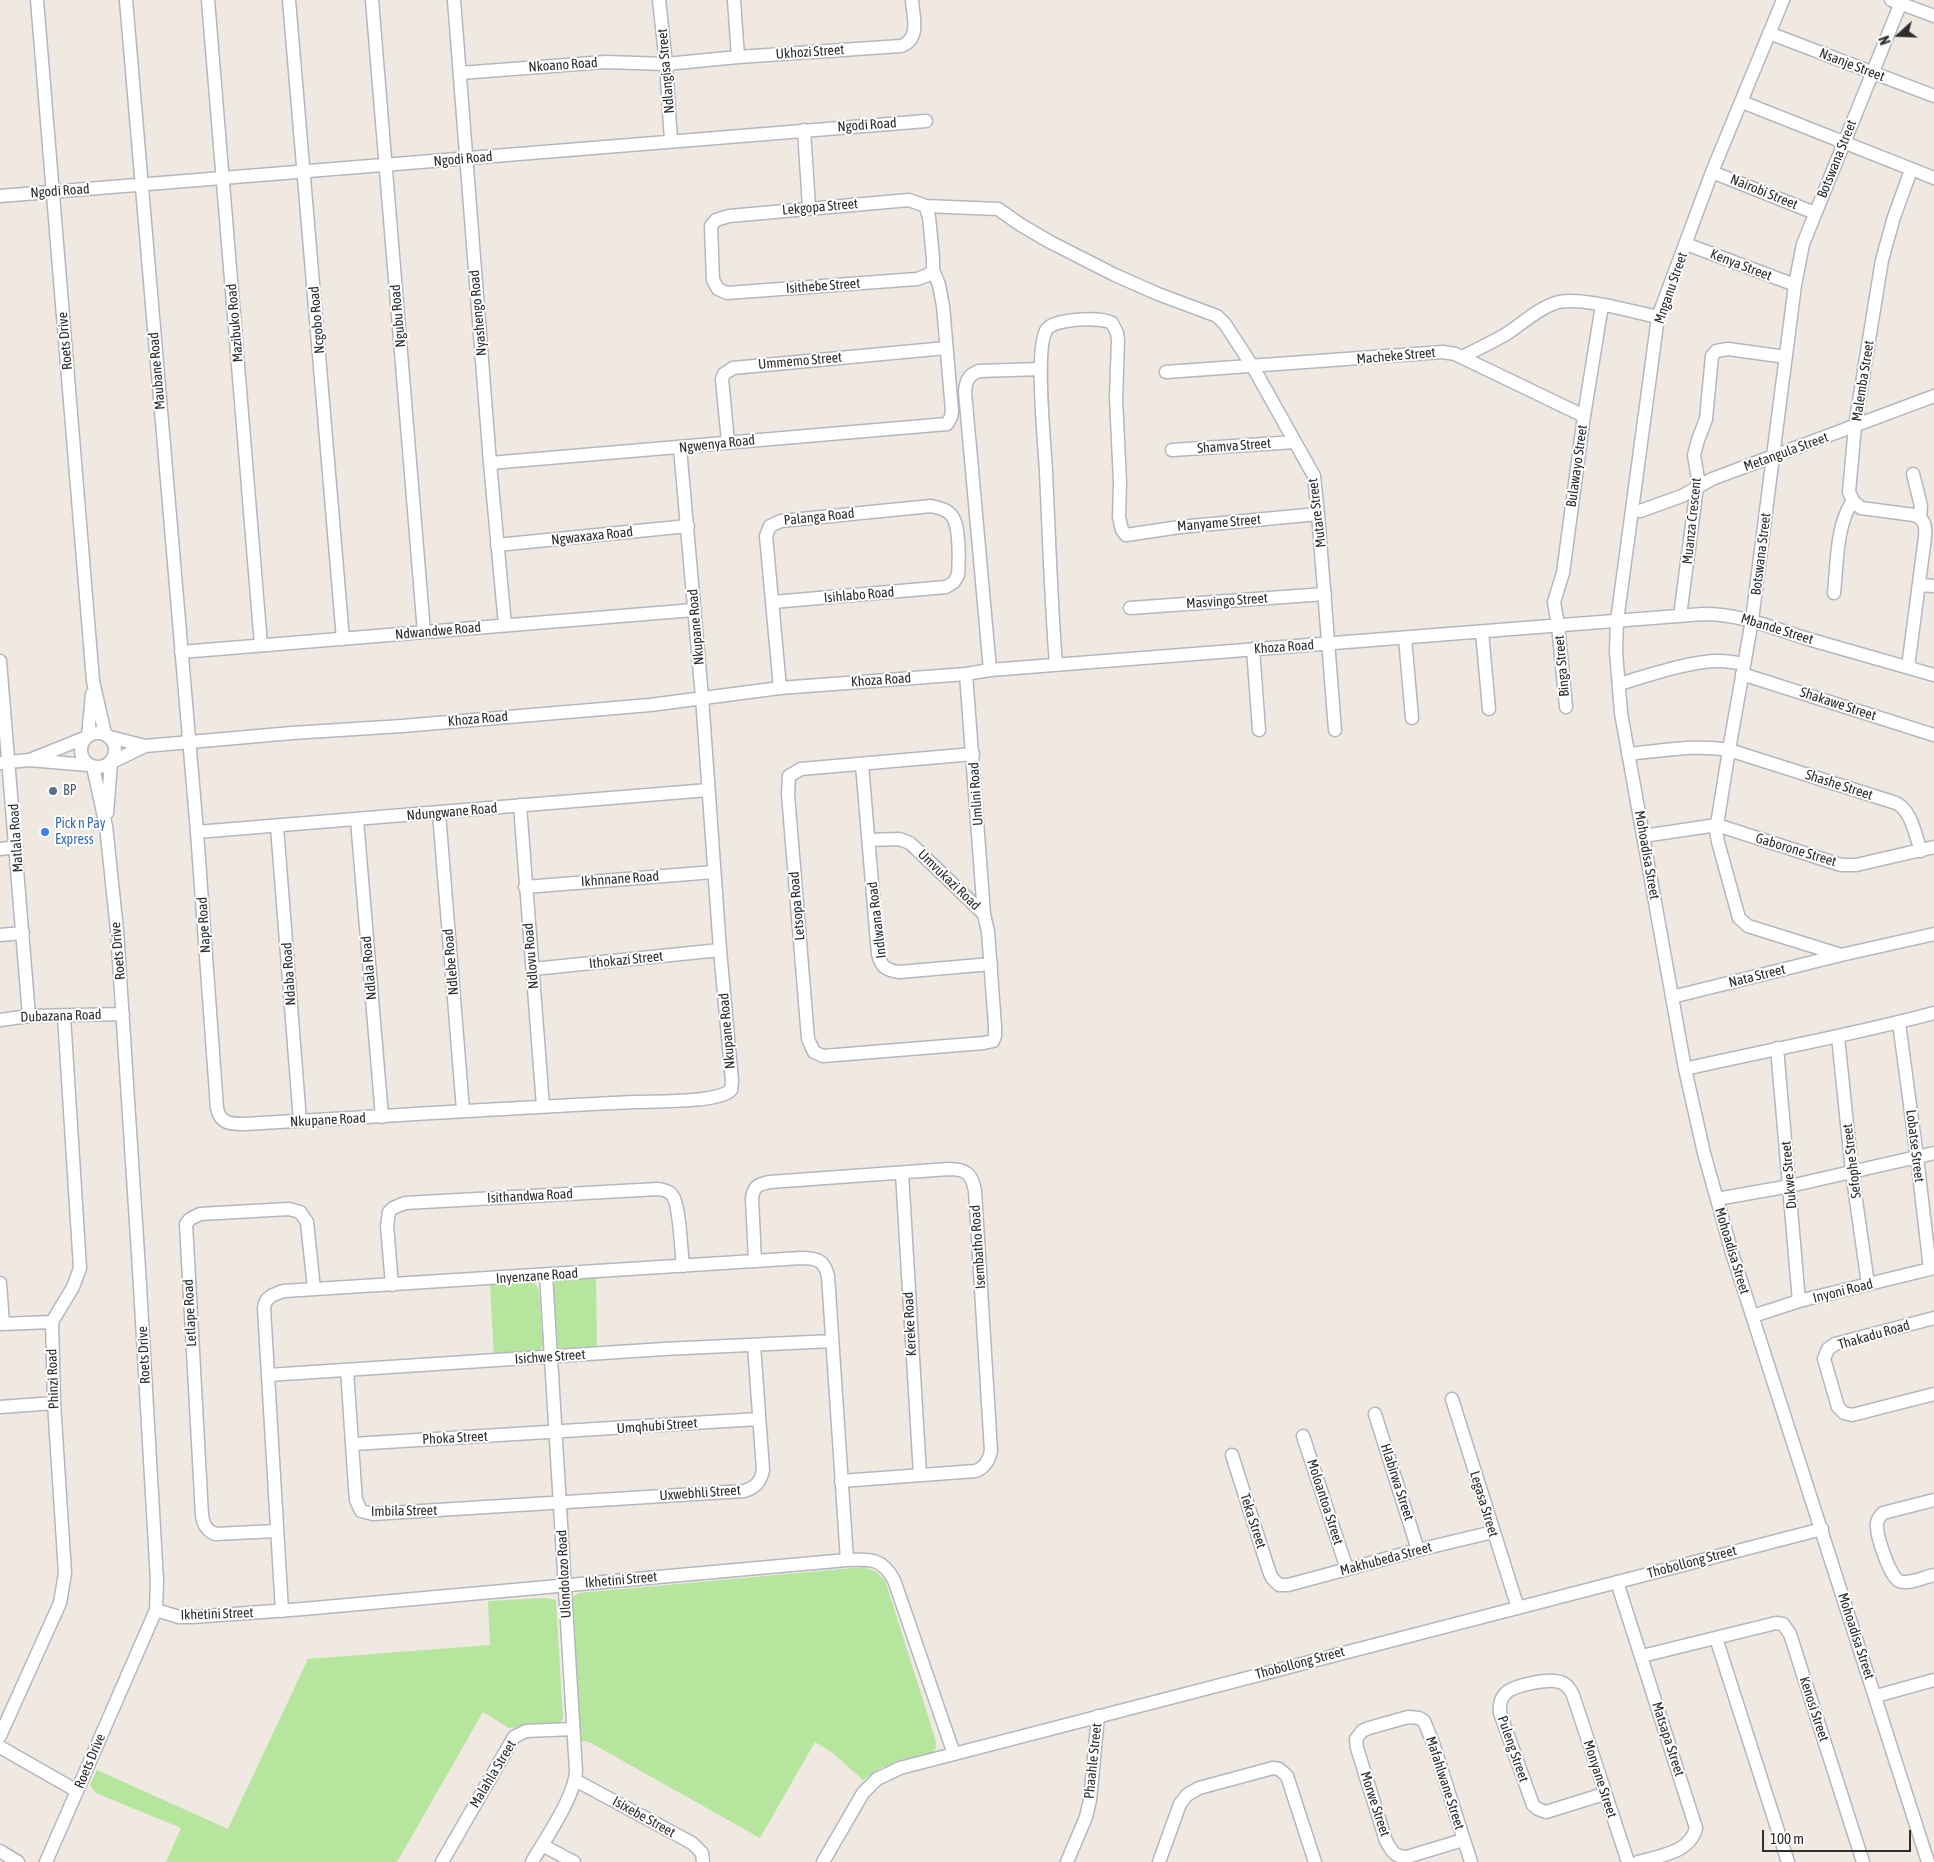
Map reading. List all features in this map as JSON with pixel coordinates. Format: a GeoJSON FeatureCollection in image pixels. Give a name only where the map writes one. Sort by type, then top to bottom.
{"type":"FeatureCollection","features":[{"type":"Feature","properties":{"kind":"street","name":"Roets Drive"},"geometry":{"type":"LineString","coordinates":[[37,0],[93,681],[108,736]]}},
{"type":"Feature","properties":{"kind":"street","name":"Maubane Road"},"geometry":{"type":"LineString","coordinates":[[126,0],[188,742]]}},
{"type":"Feature","properties":{"kind":"street","name":"Mazibuko Road"},"geometry":{"type":"LineString","coordinates":[[208,0],[261,645]]}},
{"type":"Feature","properties":{"kind":"street","name":"Ncgobo Road"},"geometry":{"type":"LineString","coordinates":[[289,0],[343,639]]}},
{"type":"Feature","properties":{"kind":"street","name":"Ngubu Road"},"geometry":{"type":"LineString","coordinates":[[372,0],[424,632]]}},
{"type":"Feature","properties":{"kind":"street","name":"Nyashengo Road"},"geometry":{"type":"LineString","coordinates":[[454,0],[490,463],[505,625]]}},
{"type":"Feature","properties":{"kind":"street","name":"Ndlangisa Street"},"geometry":{"type":"LineString","coordinates":[[659,0],[666,64],[671,142]]}},
{"type":"Feature","properties":{"kind":"street"},"geometry":{"type":"LineString","coordinates":[[734,0],[738,57]]}},
{"type":"Feature","properties":{"kind":"street","name":"Ukhozi Street"},"geometry":{"type":"LineString","coordinates":[[666,64],[901,46],[912,40],[915,32],[912,0]]}},
{"type":"Feature","properties":{"kind":"street","name":"Mnganu Street"},"geometry":{"type":"LineString","coordinates":[[1617,621],[1658,317],[1712,172],[1783,0]]}},
{"type":"Feature","properties":{"kind":"street"},"geometry":{"type":"LineString","coordinates":[[1898,1],[1934,16]]}},
{"type":"Feature","properties":{"kind":"street","name":"Botswana Street"},"geometry":{"type":"LineString","coordinates":[[1898,1],[1844,144],[1803,244],[1795,285],[1752,620],[1717,825],[1718,842],[1739,918],[1750,928],[1841,955],[1934,934]]}},
{"type":"Feature","properties":{"kind":"street","name":"Nsanje Street"},"geometry":{"type":"LineString","coordinates":[[1770,32],[1934,96]]}},
{"type":"Feature","properties":{"kind":"street","name":"Nkoano Road"},"geometry":{"type":"LineString","coordinates":[[460,73],[605,62],[666,64]]}},
{"type":"Feature","properties":{"kind":"street"},"geometry":{"type":"LineString","coordinates":[[1742,102],[1844,144],[1934,178]]}},
{"type":"Feature","properties":{"kind":"street","name":"Ngodi Road"},"geometry":{"type":"LineString","coordinates":[[0,196],[926,121]]}},
{"type":"Feature","properties":{"kind":"street"},"geometry":{"type":"LineString","coordinates":[[804,130],[810,207]]}},
{"type":"Feature","properties":{"kind":"street","name":"Malemba Street"},"geometry":{"type":"LineString","coordinates":[[1853,501],[1849,488],[1856,426],[1884,252],[1911,170]]}},
{"type":"Feature","properties":{"kind":"street","name":"Nairobi Street"},"geometry":{"type":"LineString","coordinates":[[1712,172],[1815,213]]}},
{"type":"Feature","properties":{"kind":"street","name":"Lekgopa Street"},"geometry":{"type":"LineString","coordinates":[[714,284],[710,229],[715,221],[733,215],[909,200],[921,203],[924,206],[998,210],[1050,242],[1115,275],[1158,294],[1217,316],[1230,331],[1253,367]]}},
{"type":"Feature","properties":{"kind":"street"},"geometry":{"type":"LineString","coordinates":[[924,206],[929,217],[933,258],[932,270],[941,292],[946,348]]}},
{"type":"Feature","properties":{"kind":"street","name":"Kenya Street"},"geometry":{"type":"LineString","coordinates":[[1686,244],[1795,285]]}},
{"type":"Feature","properties":{"kind":"street","name":"Isithebe Street"},"geometry":{"type":"LineString","coordinates":[[714,284],[721,290],[730,293],[916,279],[928,275],[932,270]]}},
{"type":"Feature","properties":{"kind":"street"},"geometry":{"type":"LineString","coordinates":[[1462,357],[1503,336],[1548,307],[1560,302],[1574,301],[1602,305],[1658,317]]}},
{"type":"Feature","properties":{"kind":"street","name":"Bulawayo Street"},"geometry":{"type":"LineString","coordinates":[[1558,625],[1554,597],[1563,573],[1584,416],[1602,305]]}},
{"type":"Feature","properties":{"kind":"street","name":"Manyame Street"},"geometry":{"type":"LineString","coordinates":[[1041,369],[1042,345],[1048,328],[1063,321],[1102,319],[1112,323],[1118,340],[1116,398],[1120,482],[1119,517],[1122,530],[1128,535],[1180,527],[1318,514]]}},
{"type":"Feature","properties":{"kind":"street","name":"Ngwenya Road"},"geometry":{"type":"LineString","coordinates":[[490,463],[680,448],[728,442],[944,426],[949,422],[952,410],[946,348]]}},
{"type":"Feature","properties":{"kind":"street","name":"Ummemo Street"},"geometry":{"type":"LineString","coordinates":[[728,442],[722,379],[724,374],[733,368],[946,348]]}},
{"type":"Feature","properties":{"kind":"street","name":"Muanza Crescent"},"geometry":{"type":"LineString","coordinates":[[1680,616],[1698,479],[1694,455],[1706,419],[1712,356],[1716,352],[1728,349],[1786,357]]}},
{"type":"Feature","properties":{"kind":"street","name":"Macheke Street"},"geometry":{"type":"LineString","coordinates":[[1166,372],[1443,352],[1462,357],[1584,416]]}},
{"type":"Feature","properties":{"kind":"street","name":"Mutare Street"},"geometry":{"type":"LineString","coordinates":[[1253,367],[1314,476],[1336,730]]}},
{"type":"Feature","properties":{"kind":"street"},"geometry":{"type":"LineString","coordinates":[[990,670],[965,392],[966,383],[970,375],[979,371],[1041,369],[1048,540],[1056,665]]}},
{"type":"Feature","properties":{"kind":"street","name":"Metangula Street"},"geometry":{"type":"LineString","coordinates":[[1640,511],[1682,496],[1697,487],[1774,456],[1934,396]]}},
{"type":"Feature","properties":{"kind":"street","name":"Shamva Street"},"geometry":{"type":"LineString","coordinates":[[1172,450],[1295,442]]}},
{"type":"Feature","properties":{"kind":"street","name":"Nkupane Road"},"geometry":{"type":"LineString","coordinates":[[217,1108],[218,1115],[223,1121],[234,1124],[463,1110],[694,1099],[720,1097],[730,1090],[732,1082],[720,950],[688,526],[680,448]]}},
{"type":"Feature","properties":{"kind":"street"},"geometry":{"type":"LineString","coordinates":[[1908,667],[1926,527],[1920,517],[1921,506],[1913,474]]}},
{"type":"Feature","properties":{"kind":"street"},"geometry":{"type":"LineString","coordinates":[[1834,593],[1842,522],[1846,511],[1853,501],[1861,508],[1920,517]]}},
{"type":"Feature","properties":{"kind":"street","name":"Palanga Road"},"geometry":{"type":"LineString","coordinates":[[780,688],[766,536],[770,526],[781,521],[922,507],[942,508],[953,516],[957,536],[958,575],[954,582],[946,587]]}},
{"type":"Feature","properties":{"kind":"street","name":"Ngwaxaxa Road"},"geometry":{"type":"LineString","coordinates":[[497,545],[688,526]]}},
{"type":"Feature","properties":{"kind":"street"},"geometry":{"type":"LineString","coordinates":[[1919,585],[1934,586]]}},
{"type":"Feature","properties":{"kind":"street","name":"Isihlabo Road"},"geometry":{"type":"LineString","coordinates":[[773,602],[946,587]]}},
{"type":"Feature","properties":{"kind":"street","name":"Masvingo Street"},"geometry":{"type":"LineString","coordinates":[[1130,608],[1325,594]]}},
{"type":"Feature","properties":{"kind":"street","name":"Ndwandwe Road"},"geometry":{"type":"LineString","coordinates":[[181,652],[694,610]]}},
{"type":"Feature","properties":{"kind":"street","name":"Mbande Street"},"geometry":{"type":"LineString","coordinates":[[1617,621],[1720,614],[1752,620],[1808,639],[1934,675]]}},
{"type":"Feature","properties":{"kind":"street","name":"Khoza Road"},"geometry":{"type":"LineString","coordinates":[[108,736],[145,746],[650,705],[780,688],[966,674],[990,670],[1617,621]]}},
{"type":"Feature","properties":{"kind":"street","name":"Mohoadisa Street"},"geometry":{"type":"LineString","coordinates":[[1617,621],[1616,652],[1628,754],[1685,1069],[1704,1153],[1753,1316],[1928,1862]]}},
{"type":"Feature","properties":{"kind":"street","name":"Binga Street"},"geometry":{"type":"LineString","coordinates":[[1558,625],[1566,707]]}},
{"type":"Feature","properties":{"kind":"street"},"geometry":{"type":"LineString","coordinates":[[1482,632],[1488,709]]}},
{"type":"Feature","properties":{"kind":"street"},"geometry":{"type":"LineString","coordinates":[[1405,638],[1412,718]]}},
{"type":"Feature","properties":{"kind":"street"},"geometry":{"type":"LineString","coordinates":[[1253,649],[1259,730]]}},
{"type":"Feature","properties":{"kind":"street","name":"Shakawe Street"},"geometry":{"type":"LineString","coordinates":[[1619,684],[1659,672],[1721,661],[1934,734]]}},
{"type":"Feature","properties":{"kind":"street","name":"Matlala Road"},"geometry":{"type":"LineString","coordinates":[[0,662],[5,763],[16,847],[29,1016]]}},
{"type":"Feature","properties":{"kind":"street","name":"Umlini Road"},"geometry":{"type":"LineString","coordinates":[[966,674],[984,914]]}},
{"type":"Feature","properties":{"kind":"street","name":"Roets Drive"},"geometry":{"type":"LineString","coordinates":[[87,737],[93,681]]}},
{"type":"Feature","properties":{"kind":"street"},"geometry":{"type":"LineString","coordinates":[[5,763],[29,760],[102,768],[112,762],[116,752],[113,741],[108,736],[95,733],[29,760]]}},
{"type":"Feature","properties":{"kind":"street"},"geometry":{"type":"LineString","coordinates":[[87,737],[82,745],[81,754],[90,766]]}},
{"type":"Feature","properties":{"kind":"street","name":"Nape Road"},"geometry":{"type":"LineString","coordinates":[[188,742],[197,832],[217,1108]]}},
{"type":"Feature","properties":{"kind":"street","name":"Khoza Road"},"geometry":{"type":"LineString","coordinates":[[112,762],[145,746]]}},
{"type":"Feature","properties":{"kind":"street","name":"Shashe Street"},"geometry":{"type":"LineString","coordinates":[[1628,754],[1691,746],[1729,750],[1900,805],[1908,814],[1920,851]]}},
{"type":"Feature","properties":{"kind":"street","name":"Letsopa Road"},"geometry":{"type":"LineString","coordinates":[[973,754],[801,769],[793,772],[788,780],[794,881],[810,1043],[814,1052],[823,1056],[984,1043]]}},
{"type":"Feature","properties":{"kind":"street","name":"Roets Drive"},"geometry":{"type":"LineString","coordinates":[[106,826],[112,762]]}},
{"type":"Feature","properties":{"kind":"street","name":"Indlwana Road"},"geometry":{"type":"LineString","coordinates":[[862,765],[878,954],[884,968],[905,971],[991,964]]}},
{"type":"Feature","properties":{"kind":"street","name":"Roets Drive"},"geometry":{"type":"LineString","coordinates":[[46,1862],[156,1610],[156,1556],[123,1014],[106,826],[90,766]]}},
{"type":"Feature","properties":{"kind":"street","name":"Ndungwane Road"},"geometry":{"type":"LineString","coordinates":[[197,832],[277,827],[708,790]]}},
{"type":"Feature","properties":{"kind":"street","name":"Ndlovu Road"},"geometry":{"type":"LineString","coordinates":[[520,806],[543,1106]]}},
{"type":"Feature","properties":{"kind":"street","name":"Ndlebe Road"},"geometry":{"type":"LineString","coordinates":[[439,813],[463,1110]]}},
{"type":"Feature","properties":{"kind":"street","name":"Ndlala Road"},"geometry":{"type":"LineString","coordinates":[[357,820],[382,1116]]}},
{"type":"Feature","properties":{"kind":"street"},"geometry":{"type":"LineString","coordinates":[[1643,836],[1717,825]]}},
{"type":"Feature","properties":{"kind":"street","name":"Gaborone Street"},"geometry":{"type":"LineString","coordinates":[[1717,825],[1841,865],[1856,865],[1934,848]]}},
{"type":"Feature","properties":{"kind":"street","name":"Ndaba Road"},"geometry":{"type":"LineString","coordinates":[[277,827],[300,1121]]}},
{"type":"Feature","properties":{"kind":"street","name":"Umvukazi Road"},"geometry":{"type":"LineString","coordinates":[[869,840],[899,839],[910,843],[984,914],[991,964],[995,1036],[993,1040],[984,1043]]}},
{"type":"Feature","properties":{"kind":"street"},"geometry":{"type":"LineString","coordinates":[[0,849],[16,847]]}},
{"type":"Feature","properties":{"kind":"street","name":"Ikhnnane Road"},"geometry":{"type":"LineString","coordinates":[[525,886],[714,872]]}},
{"type":"Feature","properties":{"kind":"street"},"geometry":{"type":"LineString","coordinates":[[0,935],[23,933]]}},
{"type":"Feature","properties":{"kind":"street","name":"Ithokazi Street"},"geometry":{"type":"LineString","coordinates":[[533,969],[720,950]]}},
{"type":"Feature","properties":{"kind":"street","name":"Nata Street"},"geometry":{"type":"LineString","coordinates":[[1672,997],[1841,955]]}},
{"type":"Feature","properties":{"kind":"street","name":"Dubazana Road"},"geometry":{"type":"LineString","coordinates":[[0,1020],[29,1016],[123,1014]]}},
{"type":"Feature","properties":{"kind":"street"},"geometry":{"type":"LineString","coordinates":[[1685,1069],[1777,1048],[1838,1037],[1934,1014]]}},
{"type":"Feature","properties":{"kind":"street"},"geometry":{"type":"LineString","coordinates":[[0,1283],[2,1324],[52,1322],[73,1287],[80,1268],[64,1016]]}},
{"type":"Feature","properties":{"kind":"street","name":"Lobatse Street"},"geometry":{"type":"LineString","coordinates":[[1899,1023],[1932,1269]]}},
{"type":"Feature","properties":{"kind":"street","name":"Sefophe Street"},"geometry":{"type":"LineString","coordinates":[[1838,1037],[1852,1172],[1868,1284]]}},
{"type":"Feature","properties":{"kind":"street","name":"Dukwe Street"},"geometry":{"type":"LineString","coordinates":[[1777,1048],[1799,1301]]}},
{"type":"Feature","properties":{"kind":"street"},"geometry":{"type":"LineString","coordinates":[[1717,1199],[1790,1186],[1934,1153]]}},
{"type":"Feature","properties":{"kind":"street","name":"Isembatho Road"},"geometry":{"type":"LineString","coordinates":[[755,1261],[752,1192],[758,1185],[770,1182],[949,1169],[968,1172],[974,1183],[991,1451],[988,1462],[976,1472],[842,1481]]}},
{"type":"Feature","properties":{"kind":"street","name":"Kereke Road"},"geometry":{"type":"LineString","coordinates":[[902,1173],[920,1475]]}},
{"type":"Feature","properties":{"kind":"street","name":"Isithandwa Road"},"geometry":{"type":"LineString","coordinates":[[392,1285],[387,1218],[393,1208],[405,1203],[665,1190],[670,1193],[676,1202],[682,1266]]}},
{"type":"Feature","properties":{"kind":"street","name":"Letlape Road"},"geometry":{"type":"LineString","coordinates":[[276,1531],[215,1534],[210,1532],[204,1524],[185,1228],[187,1221],[200,1214],[289,1209],[300,1212],[307,1222],[314,1289]]}},
{"type":"Feature","properties":{"kind":"street","name":"Inyenzane Road"},"geometry":{"type":"LineString","coordinates":[[282,1611],[264,1304],[270,1296],[284,1291],[810,1258],[822,1263],[826,1268],[828,1276],[847,1560]]}},
{"type":"Feature","properties":{"kind":"street","name":"Inyoni Road"},"geometry":{"type":"LineString","coordinates":[[1753,1316],[1799,1301],[1932,1269]]}},
{"type":"Feature","properties":{"kind":"street","name":"Ulondolozo Road"},"geometry":{"type":"LineString","coordinates":[[532,1862],[560,1813],[576,1780],[546,1276]]}},
{"type":"Feature","properties":{"kind":"street","name":"Thakadu Road"},"geometry":{"type":"LineString","coordinates":[[1934,1318],[1835,1344],[1828,1349],[1824,1359],[1838,1407],[1847,1415],[1934,1394]]}},
{"type":"Feature","properties":{"kind":"street","name":"Phinzi Road"},"geometry":{"type":"LineString","coordinates":[[0,1736],[60,1603],[64,1586],[65,1573],[54,1403],[52,1322]]}},
{"type":"Feature","properties":{"kind":"street","name":"Isichwe Street"},"geometry":{"type":"LineString","coordinates":[[268,1375],[664,1349],[832,1341]]}},
{"type":"Feature","properties":{"kind":"street","name":"Uxwebhli Street"},"geometry":{"type":"LineString","coordinates":[[560,1503],[753,1488],[759,1482],[763,1470],[754,1345]]}},
{"type":"Feature","properties":{"kind":"street","name":"Imbila Street"},"geometry":{"type":"LineString","coordinates":[[347,1370],[356,1500],[359,1508],[366,1514],[560,1503]]}},
{"type":"Feature","properties":{"kind":"street","name":"Legasa Street"},"geometry":{"type":"LineString","coordinates":[[1452,1399],[1518,1608]]}},
{"type":"Feature","properties":{"kind":"street"},"geometry":{"type":"LineString","coordinates":[[0,1407],[54,1403]]}},
{"type":"Feature","properties":{"kind":"street","name":"Hlabirwa Street"},"geometry":{"type":"LineString","coordinates":[[1375,1414],[1418,1550]]}},
{"type":"Feature","properties":{"kind":"street","name":"Umqhubi Street"},"geometry":{"type":"LineString","coordinates":[[556,1432],[758,1419]]}},
{"type":"Feature","properties":{"kind":"street","name":"Phoka Street"},"geometry":{"type":"LineString","coordinates":[[353,1444],[556,1432]]}},
{"type":"Feature","properties":{"kind":"street","name":"Moloantoa Street"},"geometry":{"type":"LineString","coordinates":[[1303,1436],[1347,1569]]}},
{"type":"Feature","properties":{"kind":"street","name":"Teka Street"},"geometry":{"type":"LineString","coordinates":[[1232,1455],[1269,1571],[1272,1578],[1279,1585]]}},
{"type":"Feature","properties":{"kind":"street"},"geometry":{"type":"LineString","coordinates":[[1934,1500],[1883,1513],[1878,1520],[1877,1528],[1890,1572],[1895,1579],[1908,1582],[1934,1575]]}},
{"type":"Feature","properties":{"kind":"street","name":"Thobollong Street"},"geometry":{"type":"LineString","coordinates":[[823,1862],[863,1793],[877,1779],[900,1768],[1822,1529]]}},
{"type":"Feature","properties":{"kind":"street","name":"Makhubeda Street"},"geometry":{"type":"LineString","coordinates":[[1279,1585],[1288,1585],[1493,1532]]}},
{"type":"Feature","properties":{"kind":"street","name":"Ikhetini Street"},"geometry":{"type":"LineString","coordinates":[[156,1610],[179,1617],[282,1611],[847,1560],[874,1561],[884,1565],[894,1580],[954,1754]]}},
{"type":"Feature","properties":{"kind":"street","name":"Matsapa Street"},"geometry":{"type":"LineString","coordinates":[[1617,1582],[1696,1828],[1689,1843],[1682,1848],[1638,1862]]}},
{"type":"Feature","properties":{"kind":"street","name":"Kenosi Street"},"geometry":{"type":"LineString","coordinates":[[1642,1656],[1776,1623],[1783,1624],[1793,1644],[1863,1862]]}},
{"type":"Feature","properties":{"kind":"street"},"geometry":{"type":"LineString","coordinates":[[1716,1638],[1788,1862]]}},
{"type":"Feature","properties":{"kind":"street","name":"Puleng Street"},"geometry":{"type":"LineString","coordinates":[[1573,1695],[1563,1683],[1549,1680],[1510,1690],[1503,1696],[1499,1707],[1530,1799],[1538,1809],[1546,1812],[1604,1794]]}},
{"type":"Feature","properties":{"kind":"street"},"geometry":{"type":"LineString","coordinates":[[1876,1696],[1934,1680]]}},
{"type":"Feature","properties":{"kind":"street","name":"Monyane Street"},"geometry":{"type":"LineString","coordinates":[[1573,1695],[1604,1794],[1628,1862]]}},
{"type":"Feature","properties":{"kind":"street","name":"Phaahle Street"},"geometry":{"type":"LineString","coordinates":[[1067,1862],[1086,1817],[1090,1800],[1098,1716]]}},
{"type":"Feature","properties":{"kind":"street","name":"Mafahlwane Street"},"geometry":{"type":"LineString","coordinates":[[1408,1717],[1419,1718],[1428,1728],[1471,1862]]}},
{"type":"Feature","properties":{"kind":"street","name":"Morwe Street"},"geometry":{"type":"LineString","coordinates":[[1408,1717],[1369,1728],[1362,1731],[1356,1739],[1357,1748],[1386,1841],[1395,1854],[1402,1858],[1463,1840]]}},
{"type":"Feature","properties":{"kind":"street","name":"Malahla Street"},"geometry":{"type":"LineString","coordinates":[[442,1862],[514,1737],[538,1730],[573,1729]]}},
{"type":"Feature","properties":{"kind":"street"},"geometry":{"type":"LineString","coordinates":[[0,1748],[77,1791]]}},
{"type":"Feature","properties":{"kind":"street"},"geometry":{"type":"LineString","coordinates":[[1159,1862],[1180,1804],[1187,1795],[1200,1788],[1273,1768],[1279,1769],[1287,1776],[1315,1862]]}},
{"type":"Feature","properties":{"kind":"street","name":"Isixebe Street"},"geometry":{"type":"LineString","coordinates":[[576,1780],[692,1843],[702,1853],[703,1862]]}},
{"type":"Feature","properties":{"kind":"street"},"geometry":{"type":"LineString","coordinates":[[542,1845],[574,1862]]}},
{"type":"Feature","properties":{"kind":"street"},"geometry":{"type":"LineString","coordinates":[[0,1852],[18,1862]]}},
{"type":"Feature","properties":{"kind":"green space"},"geometry":{"type":"Polygon","coordinates":[[[596,1278],[597,1352],[553,1353],[551,1282],[596,1278]]]}},
{"type":"Feature","properties":{"kind":"green space"},"geometry":{"type":"Polygon","coordinates":[[[533,1282],[538,1288],[539,1293],[543,1344],[540,1351],[494,1358],[490,1283],[533,1282]]]}},
{"type":"Feature","properties":{"kind":"green space"},"geometry":{"type":"Polygon","coordinates":[[[864,1567],[876,1572],[885,1580],[935,1738],[936,1747],[931,1754],[881,1768],[863,1780],[833,1753],[815,1742],[760,1838],[591,1743],[586,1741],[577,1743],[569,1599],[579,1593],[864,1567]]]}},
{"type":"Feature","properties":{"kind":"green space"},"geometry":{"type":"Polygon","coordinates":[[[545,1598],[556,1600],[563,1719],[558,1724],[509,1728],[483,1712],[397,1862],[166,1862],[181,1828],[96,1793],[90,1785],[97,1770],[228,1829],[308,1659],[490,1645],[488,1601],[545,1598]]]}},
{"type":"Feature","properties":{"kind":"place","name":"BP"},"geometry":{"type":"Point","coordinates":[53,791]}},
{"type":"Feature","properties":{"kind":"place","name":"Pick n Pay Express"},"geometry":{"type":"Point","coordinates":[45,832]}}]}
